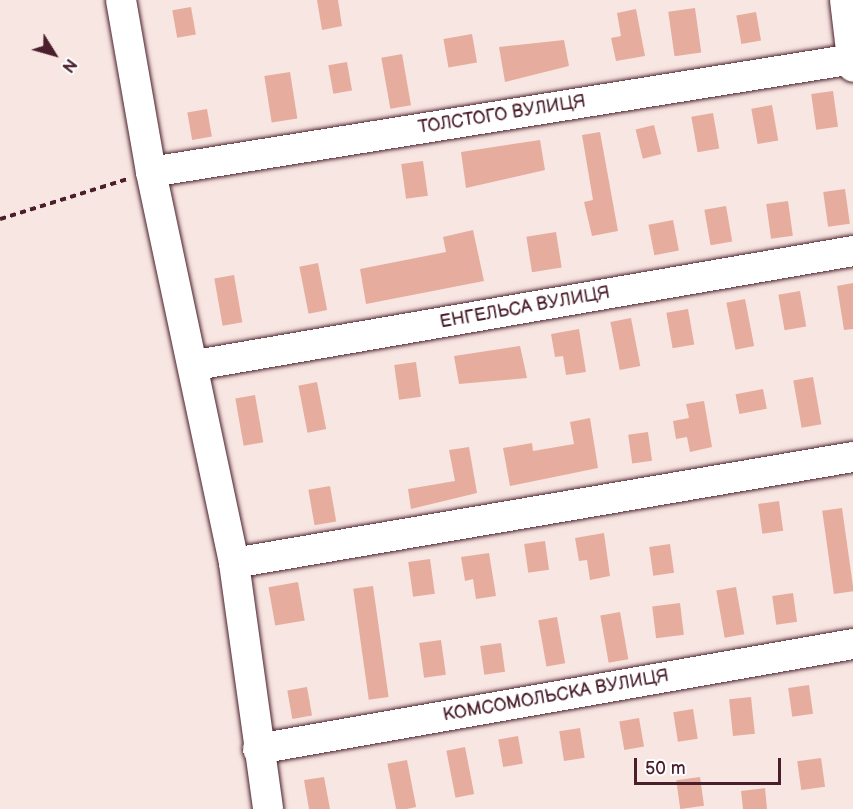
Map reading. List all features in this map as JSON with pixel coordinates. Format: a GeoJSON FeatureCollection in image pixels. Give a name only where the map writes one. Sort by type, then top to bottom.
{"type":"FeatureCollection","features":[{"type":"Feature","properties":{"kind":"street"},"geometry":{"type":"LineString","coordinates":[[121,0],[151,172],[196,364],[234,563],[268,809]]}},
{"type":"Feature","properties":{"kind":"street"},"geometry":{"type":"LineString","coordinates":[[845,0],[853,62]]}},
{"type":"Feature","properties":{"kind":"street","name":"ТОЛСТОГО ВУЛИЦЯ"},"geometry":{"type":"LineString","coordinates":[[151,172],[853,62]]}},
{"type":"Feature","properties":{"kind":"street","name":"ЕНГЕЛЬСА ВУЛИЦЯ"},"geometry":{"type":"LineString","coordinates":[[196,364],[853,251]]}},
{"type":"Feature","properties":{"kind":"street"},"geometry":{"type":"LineString","coordinates":[[234,563],[853,457]]}},
{"type":"Feature","properties":{"kind":"street","name":"КОМСОМОЛЬСКА ВУЛИЦЯ"},"geometry":{"type":"LineString","coordinates":[[258,749],[853,644]]}},
{"type":"Feature","properties":{"kind":"path"},"geometry":{"type":"LineString","coordinates":[[0,219],[151,172]]}},
{"type":"Feature","properties":{"kind":"building"},"geometry":{"type":"Polygon","coordinates":[[[317,0],[338,0],[342,26],[322,30],[317,0]]]}},
{"type":"Feature","properties":{"kind":"building"},"geometry":{"type":"Polygon","coordinates":[[[191,7],[196,35],[177,38],[172,10],[191,7]]]}},
{"type":"Feature","properties":{"kind":"building"},"geometry":{"type":"Polygon","coordinates":[[[695,8],[701,53],[675,56],[668,12],[695,8]]]}},
{"type":"Feature","properties":{"kind":"building"},"geometry":{"type":"Polygon","coordinates":[[[636,9],[645,56],[616,61],[611,38],[621,36],[617,13],[636,9]]]}},
{"type":"Feature","properties":{"kind":"building"},"geometry":{"type":"Polygon","coordinates":[[[756,12],[761,41],[741,44],[736,15],[756,12]]]}},
{"type":"Feature","properties":{"kind":"building"},"geometry":{"type":"Polygon","coordinates":[[[472,34],[477,63],[448,68],[443,39],[472,34]]]}},
{"type":"Feature","properties":{"kind":"building"},"geometry":{"type":"Polygon","coordinates":[[[564,40],[569,66],[505,82],[499,47],[564,40]]]}},
{"type":"Feature","properties":{"kind":"building"},"geometry":{"type":"Polygon","coordinates":[[[402,54],[411,105],[390,109],[381,58],[402,54]]]}},
{"type":"Feature","properties":{"kind":"building"},"geometry":{"type":"Polygon","coordinates":[[[347,62],[352,91],[333,94],[328,65],[347,62]]]}},
{"type":"Feature","properties":{"kind":"building"},"geometry":{"type":"Polygon","coordinates":[[[290,72],[297,118],[272,122],[264,76],[290,72]]]}},
{"type":"Feature","properties":{"kind":"building"},"geometry":{"type":"Polygon","coordinates":[[[833,91],[838,127],[816,130],[811,94],[833,91]]]}},
{"type":"Feature","properties":{"kind":"building"},"geometry":{"type":"Polygon","coordinates":[[[772,105],[778,140],[758,144],[751,109],[772,105]]]}},
{"type":"Feature","properties":{"kind":"building"},"geometry":{"type":"Polygon","coordinates":[[[207,109],[212,137],[192,140],[187,112],[207,109]]]}},
{"type":"Feature","properties":{"kind":"building"},"geometry":{"type":"Polygon","coordinates":[[[713,113],[719,148],[698,152],[691,117],[713,113]]]}},
{"type":"Feature","properties":{"kind":"building"},"geometry":{"type":"Polygon","coordinates":[[[654,125],[661,154],[643,159],[636,130],[654,125]]]}},
{"type":"Feature","properties":{"kind":"building"},"geometry":{"type":"Polygon","coordinates":[[[600,132],[618,231],[592,236],[584,202],[593,200],[582,135],[600,132]]]}},
{"type":"Feature","properties":{"kind":"building"},"geometry":{"type":"Polygon","coordinates":[[[540,140],[545,170],[466,188],[461,152],[540,140]]]}},
{"type":"Feature","properties":{"kind":"building"},"geometry":{"type":"Polygon","coordinates":[[[423,161],[428,196],[406,199],[401,164],[423,161]]]}},
{"type":"Feature","properties":{"kind":"building"},"geometry":{"type":"Polygon","coordinates":[[[845,189],[850,224],[828,227],[823,192],[845,189]]]}},
{"type":"Feature","properties":{"kind":"building"},"geometry":{"type":"Polygon","coordinates":[[[788,201],[793,236],[771,239],[766,204],[788,201]]]}},
{"type":"Feature","properties":{"kind":"building"},"geometry":{"type":"Polygon","coordinates":[[[726,206],[732,241],[711,245],[704,210],[726,206]]]}},
{"type":"Feature","properties":{"kind":"building"},"geometry":{"type":"Polygon","coordinates":[[[673,220],[679,250],[654,255],[648,225],[673,220]]]}},
{"type":"Feature","properties":{"kind":"building"},"geometry":{"type":"Polygon","coordinates":[[[473,230],[484,281],[366,304],[360,269],[446,252],[443,237],[473,230]]]}},
{"type":"Feature","properties":{"kind":"building"},"geometry":{"type":"Polygon","coordinates":[[[556,232],[562,268],[532,272],[526,237],[556,232]]]}},
{"type":"Feature","properties":{"kind":"building"},"geometry":{"type":"Polygon","coordinates":[[[318,263],[327,310],[309,314],[299,267],[318,263]]]}},
{"type":"Feature","properties":{"kind":"building"},"geometry":{"type":"Polygon","coordinates":[[[234,275],[242,322],[223,326],[214,278],[234,275]]]}},
{"type":"Feature","properties":{"kind":"building"},"geometry":{"type":"Polygon","coordinates":[[[853,283],[853,329],[844,330],[837,286],[853,283]]]}},
{"type":"Feature","properties":{"kind":"building"},"geometry":{"type":"Polygon","coordinates":[[[800,291],[806,326],[785,330],[778,295],[800,291]]]}},
{"type":"Feature","properties":{"kind":"building"},"geometry":{"type":"Polygon","coordinates":[[[745,299],[754,346],[736,350],[726,303],[745,299]]]}},
{"type":"Feature","properties":{"kind":"building"},"geometry":{"type":"Polygon","coordinates":[[[688,309],[694,344],[673,348],[666,313],[688,309]]]}},
{"type":"Feature","properties":{"kind":"building"},"geometry":{"type":"Polygon","coordinates":[[[631,318],[640,366],[620,370],[610,322],[631,318]]]}},
{"type":"Feature","properties":{"kind":"building"},"geometry":{"type":"Polygon","coordinates":[[[579,329],[586,372],[566,375],[563,356],[555,357],[551,334],[579,329]]]}},
{"type":"Feature","properties":{"kind":"building"},"geometry":{"type":"Polygon","coordinates":[[[520,346],[527,378],[459,384],[454,356],[520,346]]]}},
{"type":"Feature","properties":{"kind":"building"},"geometry":{"type":"Polygon","coordinates":[[[416,362],[421,397],[399,400],[394,365],[416,362]]]}},
{"type":"Feature","properties":{"kind":"building"},"geometry":{"type":"Polygon","coordinates":[[[813,377],[821,424],[802,428],[793,380],[813,377]]]}},
{"type":"Feature","properties":{"kind":"building"},"geometry":{"type":"Polygon","coordinates":[[[317,382],[326,429],[308,433],[298,386],[317,382]]]}},
{"type":"Feature","properties":{"kind":"building"},"geometry":{"type":"Polygon","coordinates":[[[763,389],[767,409],[739,414],[736,394],[763,389]]]}},
{"type":"Feature","properties":{"kind":"building"},"geometry":{"type":"Polygon","coordinates":[[[255,395],[263,442],[244,446],[235,398],[255,395]]]}},
{"type":"Feature","properties":{"kind":"building"},"geometry":{"type":"Polygon","coordinates":[[[704,401],[712,447],[690,452],[687,437],[676,439],[673,421],[689,418],[686,404],[704,401]]]}},
{"type":"Feature","properties":{"kind":"building"},"geometry":{"type":"Polygon","coordinates":[[[590,418],[598,468],[510,486],[503,448],[532,443],[533,451],[574,444],[570,422],[590,418]]]}},
{"type":"Feature","properties":{"kind":"building"},"geometry":{"type":"Polygon","coordinates":[[[648,432],[652,461],[632,464],[628,435],[648,432]]]}},
{"type":"Feature","properties":{"kind":"building"},"geometry":{"type":"Polygon","coordinates":[[[469,447],[477,493],[411,509],[408,489],[455,481],[449,450],[469,447]]]}},
{"type":"Feature","properties":{"kind":"building"},"geometry":{"type":"Polygon","coordinates":[[[330,486],[336,521],[315,525],[308,490],[330,486]]]}},
{"type":"Feature","properties":{"kind":"building"},"geometry":{"type":"Polygon","coordinates":[[[779,501],[783,531],[762,534],[758,504],[779,501]]]}},
{"type":"Feature","properties":{"kind":"building"},"geometry":{"type":"Polygon","coordinates":[[[842,508],[853,591],[834,594],[822,511],[842,508]]]}},
{"type":"Feature","properties":{"kind":"building"},"geometry":{"type":"Polygon","coordinates":[[[604,533],[610,576],[590,580],[587,560],[579,561],[575,538],[604,533]]]}},
{"type":"Feature","properties":{"kind":"building"},"geometry":{"type":"Polygon","coordinates":[[[545,541],[549,570],[528,573],[524,544],[545,541]]]}},
{"type":"Feature","properties":{"kind":"building"},"geometry":{"type":"Polygon","coordinates":[[[670,544],[674,573],[653,576],[649,547],[670,544]]]}},
{"type":"Feature","properties":{"kind":"building"},"geometry":{"type":"Polygon","coordinates":[[[489,553],[496,596],[476,599],[473,579],[465,581],[461,557],[489,553]]]}},
{"type":"Feature","properties":{"kind":"building"},"geometry":{"type":"Polygon","coordinates":[[[430,559],[435,594],[413,597],[408,562],[430,559]]]}},
{"type":"Feature","properties":{"kind":"building"},"geometry":{"type":"Polygon","coordinates":[[[298,582],[305,620],[275,626],[268,587],[298,582]]]}},
{"type":"Feature","properties":{"kind":"building"},"geometry":{"type":"Polygon","coordinates":[[[373,586],[389,697],[369,700],[353,589],[373,586]]]}},
{"type":"Feature","properties":{"kind":"building"},"geometry":{"type":"Polygon","coordinates":[[[736,587],[744,634],[725,638],[716,590],[736,587]]]}},
{"type":"Feature","properties":{"kind":"building"},"geometry":{"type":"Polygon","coordinates":[[[793,593],[797,622],[776,625],[772,596],[793,593]]]}},
{"type":"Feature","properties":{"kind":"building"},"geometry":{"type":"Polygon","coordinates":[[[680,603],[684,635],[656,638],[652,606],[680,603]]]}},
{"type":"Feature","properties":{"kind":"building"},"geometry":{"type":"Polygon","coordinates":[[[620,612],[628,659],[609,663],[600,615],[620,612]]]}},
{"type":"Feature","properties":{"kind":"building"},"geometry":{"type":"Polygon","coordinates":[[[557,617],[565,663],[546,667],[538,620],[557,617]]]}},
{"type":"Feature","properties":{"kind":"building"},"geometry":{"type":"Polygon","coordinates":[[[441,640],[446,675],[424,678],[419,643],[441,640]]]}},
{"type":"Feature","properties":{"kind":"building"},"geometry":{"type":"Polygon","coordinates":[[[501,643],[505,672],[484,675],[480,646],[501,643]]]}},
{"type":"Feature","properties":{"kind":"building"},"geometry":{"type":"Polygon","coordinates":[[[809,685],[813,714],[792,717],[788,688],[809,685]]]}},
{"type":"Feature","properties":{"kind":"building"},"geometry":{"type":"Polygon","coordinates":[[[307,687],[312,716],[292,719],[287,690],[307,687]]]}},
{"type":"Feature","properties":{"kind":"building"},"geometry":{"type":"Polygon","coordinates":[[[751,697],[755,734],[733,736],[729,699],[751,697]]]}},
{"type":"Feature","properties":{"kind":"building"},"geometry":{"type":"Polygon","coordinates":[[[693,709],[698,739],[678,742],[673,712],[693,709]]]}},
{"type":"Feature","properties":{"kind":"building"},"geometry":{"type":"Polygon","coordinates":[[[639,718],[644,747],[624,750],[619,721],[639,718]]]}},
{"type":"Feature","properties":{"kind":"building"},"geometry":{"type":"Polygon","coordinates":[[[580,728],[585,758],[564,761],[559,731],[580,728]]]}},
{"type":"Feature","properties":{"kind":"building"},"geometry":{"type":"Polygon","coordinates":[[[518,736],[523,764],[503,767],[498,739],[518,736]]]}},
{"type":"Feature","properties":{"kind":"building"},"geometry":{"type":"Polygon","coordinates":[[[465,747],[474,794],[456,798],[446,751],[465,747]]]}},
{"type":"Feature","properties":{"kind":"building"},"geometry":{"type":"Polygon","coordinates":[[[821,758],[825,787],[801,790],[797,761],[821,758]]]}},
{"type":"Feature","properties":{"kind":"building"},"geometry":{"type":"Polygon","coordinates":[[[407,760],[416,807],[396,809],[387,764],[407,760]]]}},
{"type":"Feature","properties":{"kind":"building"},"geometry":{"type":"Polygon","coordinates":[[[324,777],[330,809],[309,809],[304,780],[324,777]]]}},
{"type":"Feature","properties":{"kind":"building"},"geometry":{"type":"Polygon","coordinates":[[[700,777],[704,806],[680,809],[676,780],[700,777]]]}},
{"type":"Feature","properties":{"kind":"building"},"geometry":{"type":"Polygon","coordinates":[[[765,788],[767,809],[743,809],[741,791],[765,788]]]}}]}
